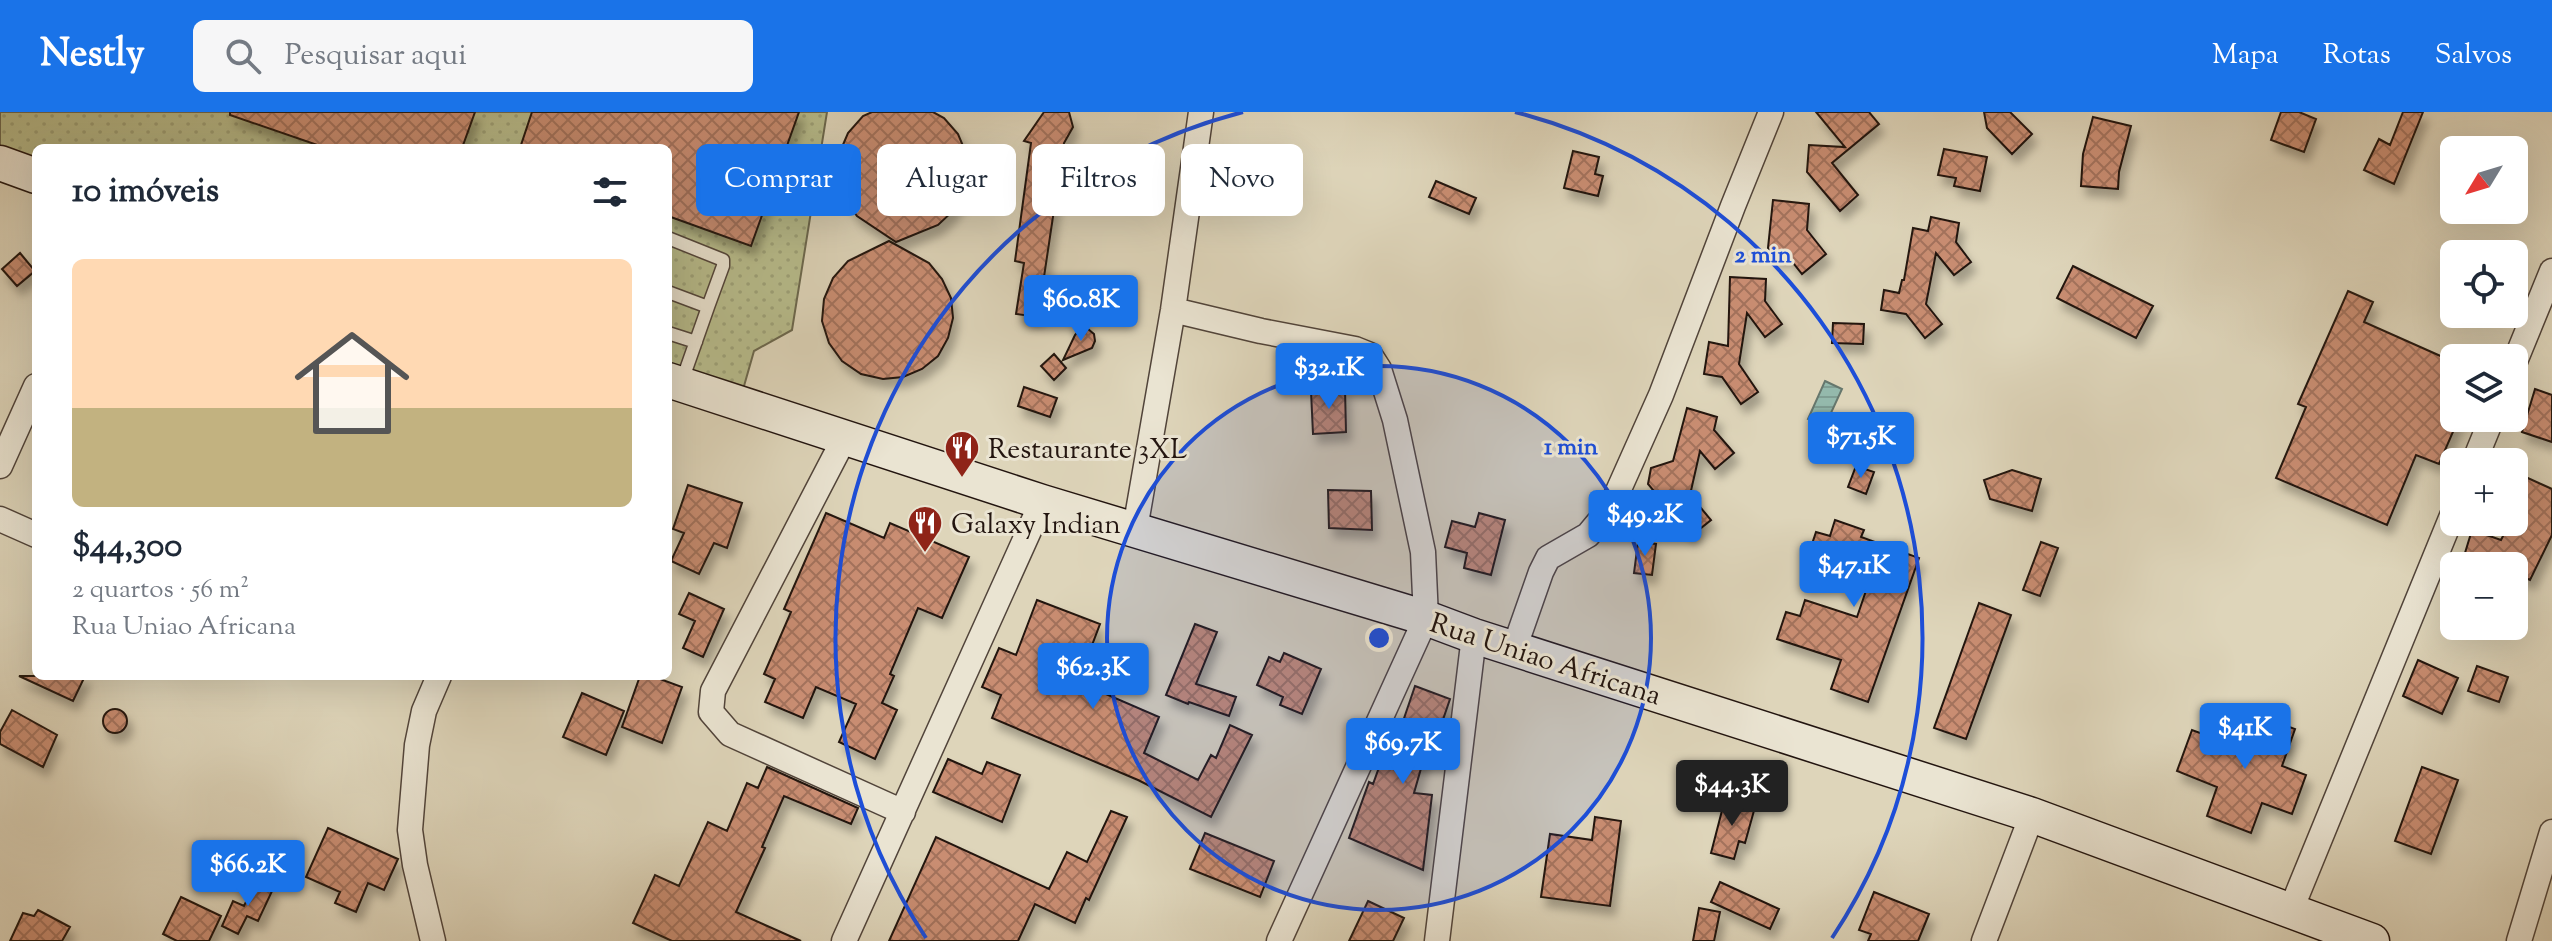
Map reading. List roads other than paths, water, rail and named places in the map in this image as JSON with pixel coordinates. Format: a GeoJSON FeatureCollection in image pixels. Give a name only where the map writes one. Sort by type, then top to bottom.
{"type":"FeatureCollection","features":[{"type":"Feature","properties":{"kind":"main road"},"geometry":{"type":"LineString","coordinates":[[0,163],[32,175]]}},
{"type":"Feature","properties":{"kind":"main road","name":"Rua Uniao Africana"},"geometry":{"type":"LineString","coordinates":[[674,382],[1042,502],[1426,618],[2032,815],[2372,941]]}},
{"type":"Feature","properties":{"kind":"street"},"geometry":{"type":"LineString","coordinates":[[1135,529],[1173,310],[1201,112]]}},
{"type":"Feature","properties":{"kind":"street"},"geometry":{"type":"LineString","coordinates":[[1514,649],[1548,558],[1588,535],[1615,498],[1661,395],[1771,112]]}},
{"type":"Feature","properties":{"kind":"street"},"geometry":{"type":"LineString","coordinates":[[2522,344],[2552,271]]}},
{"type":"Feature","properties":{"kind":"street"},"geometry":{"type":"LineString","coordinates":[[1173,310],[1355,349],[1370,355],[1379,369],[1395,420],[1423,552],[1426,618],[1279,941]]}},
{"type":"Feature","properties":{"kind":"street"},"geometry":{"type":"LineString","coordinates":[[0,466],[32,395]]}},
{"type":"Feature","properties":{"kind":"street"},"geometry":{"type":"LineString","coordinates":[[845,437],[713,691],[711,712],[730,734],[903,812]]}},
{"type":"Feature","properties":{"kind":"street"},"geometry":{"type":"LineString","coordinates":[[844,941],[1042,502]]}},
{"type":"Feature","properties":{"kind":"street"},"geometry":{"type":"LineString","coordinates":[[0,519],[32,533]]}},
{"type":"Feature","properties":{"kind":"street"},"geometry":{"type":"LineString","coordinates":[[2290,912],[2444,536]]}},
{"type":"Feature","properties":{"kind":"street"},"geometry":{"type":"LineString","coordinates":[[1437,941],[1474,636]]}},
{"type":"Feature","properties":{"kind":"street"},"geometry":{"type":"LineString","coordinates":[[433,941],[410,830],[417,745],[424,711],[437,680]]}},
{"type":"Feature","properties":{"kind":"street"},"geometry":{"type":"LineString","coordinates":[[1984,941],[2032,815]]}},
{"type":"Feature","properties":{"kind":"street"},"geometry":{"type":"LineString","coordinates":[[2519,941],[2552,832]]}},
{"type":"Feature","properties":{"kind":"lane"},"geometry":{"type":"LineString","coordinates":[[672,240],[723,260],[696,342],[674,382]]}},
{"type":"Feature","properties":{"kind":"lane"},"geometry":{"type":"LineString","coordinates":[[672,294],[708,307]]}},
{"type":"Feature","properties":{"kind":"lane"},"geometry":{"type":"LineString","coordinates":[[672,334],[696,342]]}},
{"type":"Feature","properties":{"kind":"water"},"geometry":{"type":"Polygon","coordinates":[[[1825,381],[1842,389],[1825,426],[1808,419],[1825,381]]]}},
{"type":"Feature","properties":{"kind":"place","name":"Restaurante 3XL"},"geometry":{"type":"Point","coordinates":[962,479]}},
{"type":"Feature","properties":{"kind":"place","name":"Galaxy Indian"},"geometry":{"type":"Point","coordinates":[925,554]}}]}
